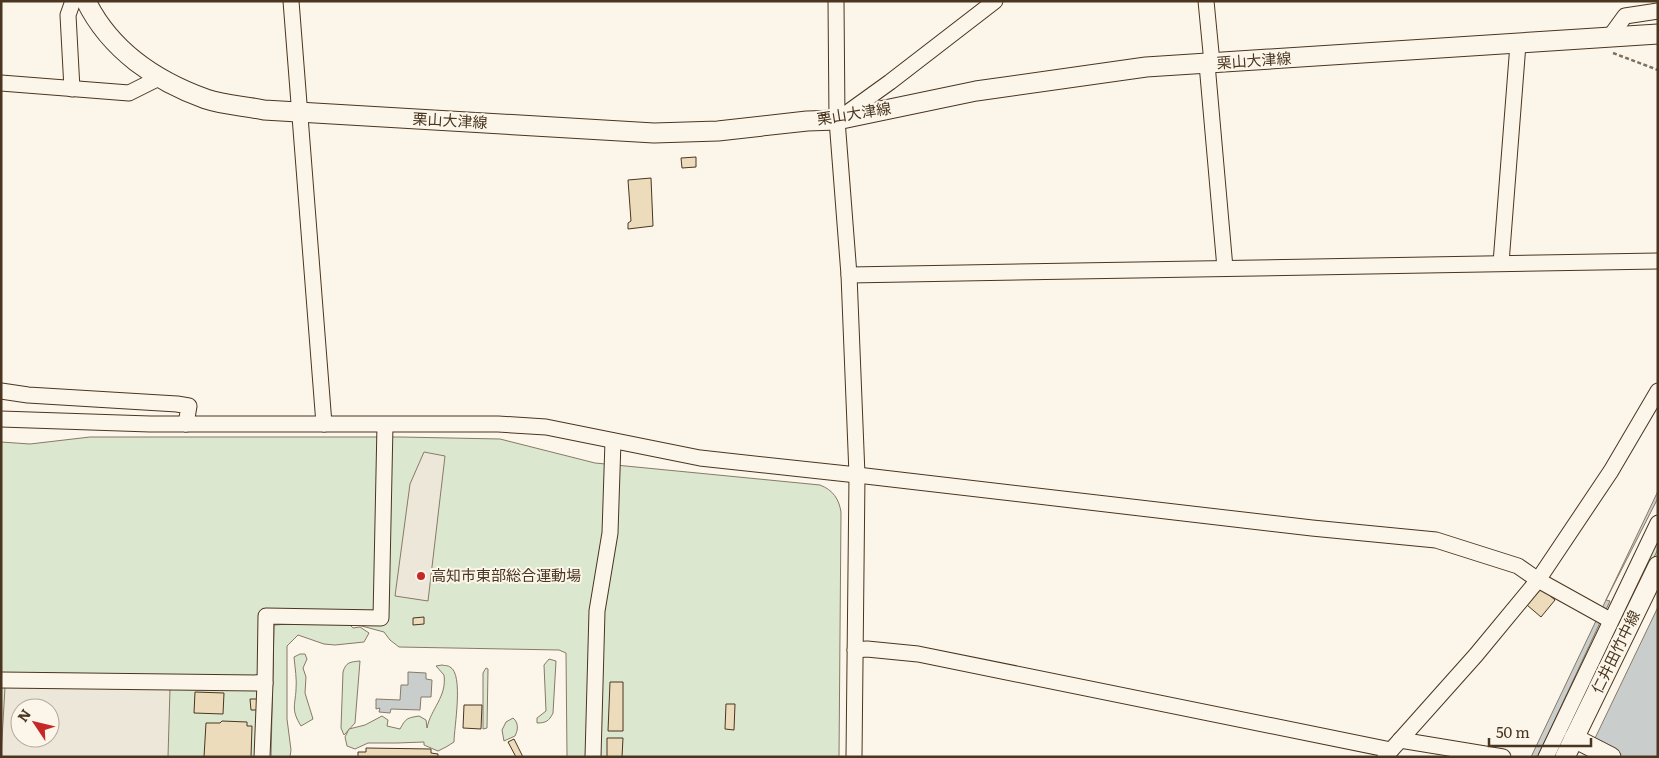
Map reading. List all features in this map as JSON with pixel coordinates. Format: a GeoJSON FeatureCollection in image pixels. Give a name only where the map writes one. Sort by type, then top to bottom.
{"type":"FeatureCollection","features":[{"type":"Feature","properties":{"kind":"main road","name":"栗山大津線"},"geometry":{"type":"LineString","coordinates":[[86,1],[93,14],[123,52],[159,78],[208,99],[264,110],[654,133],[718,131],[837,120],[976,91],[1146,67],[1658,34]]}},
{"type":"Feature","properties":{"kind":"main road","name":"仁井田竹中線"},"geometry":{"type":"LineString","coordinates":[[1565,757],[1578,740],[1658,566]]}},
{"type":"Feature","properties":{"kind":"main road"},"geometry":{"type":"LineString","coordinates":[[1578,740],[1611,757]]}},
{"type":"Feature","properties":{"kind":"street"},"geometry":{"type":"LineString","coordinates":[[72,89],[68,15],[73,1]]}},
{"type":"Feature","properties":{"kind":"street"},"geometry":{"type":"LineString","coordinates":[[291,1],[324,424]]}},
{"type":"Feature","properties":{"kind":"street"},"geometry":{"type":"LineString","coordinates":[[836,1],[837,120],[848,275],[857,475],[854,757]]}},
{"type":"Feature","properties":{"kind":"street"},"geometry":{"type":"LineString","coordinates":[[837,120],[890,82],[995,1]]}},
{"type":"Feature","properties":{"kind":"street"},"geometry":{"type":"LineString","coordinates":[[1206,1],[1225,268]]}},
{"type":"Feature","properties":{"kind":"street"},"geometry":{"type":"LineString","coordinates":[[1609,38],[1625,16],[1658,11]]}},
{"type":"Feature","properties":{"kind":"street"},"geometry":{"type":"LineString","coordinates":[[1501,264],[1518,44]]}},
{"type":"Feature","properties":{"kind":"street"},"geometry":{"type":"LineString","coordinates":[[1,83],[129,93],[159,78]]}},
{"type":"Feature","properties":{"kind":"street"},"geometry":{"type":"LineString","coordinates":[[848,275],[1658,260]]}},
{"type":"Feature","properties":{"kind":"street"},"geometry":{"type":"LineString","coordinates":[[1,391],[28,395],[189,406],[186,424]]}},
{"type":"Feature","properties":{"kind":"street"},"geometry":{"type":"LineString","coordinates":[[1392,749],[1476,655],[1538,580],[1611,471],[1658,391]]}},
{"type":"Feature","properties":{"kind":"street"},"geometry":{"type":"LineString","coordinates":[[1,418],[186,424],[498,424],[546,427],[700,458],[1312,528],[1436,540],[1518,566],[1538,580],[1610,620]]}},
{"type":"Feature","properties":{"kind":"street"},"geometry":{"type":"LineString","coordinates":[[262,757],[266,616],[381,618],[384,425]]}},
{"type":"Feature","properties":{"kind":"street"},"geometry":{"type":"LineString","coordinates":[[593,757],[597,610],[610,533],[613,441]]}},
{"type":"Feature","properties":{"kind":"street"},"geometry":{"type":"LineString","coordinates":[[1546,757],[1658,522]]}},
{"type":"Feature","properties":{"kind":"street"},"geometry":{"type":"LineString","coordinates":[[855,650],[867,649],[918,654],[1392,749],[1503,757]]}},
{"type":"Feature","properties":{"kind":"street"},"geometry":{"type":"LineString","coordinates":[[1,680],[265,683]]}},
{"type":"Feature","properties":{"kind":"path"},"geometry":{"type":"LineString","coordinates":[[1609,38],[1608,51],[1658,70]]}},
{"type":"Feature","properties":{"kind":"green space","name":"高知市東部総合運動場"},"geometry":{"type":"Polygon","coordinates":[[[90,437],[401,437],[500,439],[595,463],[820,485],[828,489],[835,496],[841,512],[839,757],[567,757],[566,653],[559,650],[399,647],[384,632],[358,625],[350,625],[353,628],[360,627],[369,633],[364,642],[335,645],[324,644],[298,635],[287,646],[287,719],[291,750],[290,757],[271,757],[274,625],[289,624],[273,624],[269,757],[1,757],[1,442],[30,444],[90,437]]]}},
{"type":"Feature","properties":{"kind":"green space"},"geometry":{"type":"Polygon","coordinates":[[[1658,533],[1658,549],[1557,757],[1552,757],[1658,533]]]}},
{"type":"Feature","properties":{"kind":"green space"},"geometry":{"type":"Polygon","coordinates":[[[305,654],[307,659],[303,668],[306,677],[305,693],[313,719],[301,726],[294,708],[296,682],[294,657],[305,654]]]}},
{"type":"Feature","properties":{"kind":"green space"},"geometry":{"type":"Polygon","coordinates":[[[549,659],[556,661],[553,713],[547,721],[537,723],[537,718],[546,711],[544,665],[549,659]]]}},
{"type":"Feature","properties":{"kind":"green space"},"geometry":{"type":"Polygon","coordinates":[[[360,661],[355,723],[344,735],[341,728],[343,672],[349,663],[360,661]]]}},
{"type":"Feature","properties":{"kind":"green space"},"geometry":{"type":"Polygon","coordinates":[[[436,666],[450,667],[457,680],[454,742],[438,751],[424,745],[424,742],[368,743],[355,749],[347,746],[345,737],[349,729],[365,725],[382,716],[388,720],[387,726],[400,729],[407,719],[419,716],[426,720],[427,728],[443,690],[444,675],[436,666]]]}},
{"type":"Feature","properties":{"kind":"green space"},"geometry":{"type":"Polygon","coordinates":[[[486,668],[488,669],[487,728],[483,729],[483,673],[486,668]]]}},
{"type":"Feature","properties":{"kind":"green space"},"geometry":{"type":"Polygon","coordinates":[[[513,718],[517,724],[516,734],[504,741],[502,730],[506,722],[513,718]]]}},
{"type":"Feature","properties":{"kind":"shaded area"},"geometry":{"type":"Polygon","coordinates":[[[424,452],[445,456],[428,601],[395,596],[410,484],[424,452]]]}},
{"type":"Feature","properties":{"kind":"shaded area"},"geometry":{"type":"Polygon","coordinates":[[[1658,491],[1658,498],[1606,600],[1610,601],[1538,756],[1531,757],[1658,491]]]}},
{"type":"Feature","properties":{"kind":"shaded area"},"geometry":{"type":"Polygon","coordinates":[[[1658,607],[1658,757],[1586,757],[1658,607]]]}},
{"type":"Feature","properties":{"kind":"shaded area"},"geometry":{"type":"Polygon","coordinates":[[[408,672],[426,673],[426,679],[432,680],[431,697],[421,697],[420,710],[391,709],[390,713],[379,712],[380,708],[376,709],[376,699],[400,700],[401,685],[408,685],[408,672]]]}},
{"type":"Feature","properties":{"kind":"shaded area"},"geometry":{"type":"Polygon","coordinates":[[[5,687],[170,689],[168,757],[1,757],[5,687]]]}},
{"type":"Feature","properties":{"kind":"building"},"geometry":{"type":"Polygon","coordinates":[[[696,157],[696,167],[682,168],[681,158],[696,157]]]}},
{"type":"Feature","properties":{"kind":"building"},"geometry":{"type":"Polygon","coordinates":[[[651,178],[653,226],[628,229],[628,223],[631,221],[628,180],[651,178]]]}},
{"type":"Feature","properties":{"kind":"building"},"geometry":{"type":"Polygon","coordinates":[[[1541,588],[1555,600],[1541,617],[1527,605],[1541,588]]]}},
{"type":"Feature","properties":{"kind":"building"},"geometry":{"type":"Polygon","coordinates":[[[424,617],[424,624],[413,625],[413,618],[424,617]]]}},
{"type":"Feature","properties":{"kind":"building"},"geometry":{"type":"Polygon","coordinates":[[[610,682],[623,682],[623,731],[608,731],[610,682]]]}},
{"type":"Feature","properties":{"kind":"building"},"geometry":{"type":"Polygon","coordinates":[[[195,692],[224,693],[223,714],[194,713],[195,692]]]}},
{"type":"Feature","properties":{"kind":"building"},"geometry":{"type":"Polygon","coordinates":[[[250,699],[257,699],[257,710],[251,710],[250,699]]]}},
{"type":"Feature","properties":{"kind":"building"},"geometry":{"type":"Polygon","coordinates":[[[726,704],[735,704],[734,730],[725,729],[726,704]]]}},
{"type":"Feature","properties":{"kind":"building"},"geometry":{"type":"Polygon","coordinates":[[[464,705],[482,705],[481,729],[463,728],[464,705]]]}},
{"type":"Feature","properties":{"kind":"building"},"geometry":{"type":"Polygon","coordinates":[[[222,721],[247,722],[247,726],[252,726],[251,757],[204,757],[206,723],[220,723],[222,721]]]}},
{"type":"Feature","properties":{"kind":"building"},"geometry":{"type":"Polygon","coordinates":[[[607,738],[623,738],[622,757],[607,757],[607,738]]]}},
{"type":"Feature","properties":{"kind":"building"},"geometry":{"type":"Polygon","coordinates":[[[514,739],[523,757],[516,757],[508,742],[514,739]]]}},
{"type":"Feature","properties":{"kind":"building"},"geometry":{"type":"Polygon","coordinates":[[[366,748],[431,749],[431,753],[438,754],[438,757],[358,757],[358,752],[366,752],[366,748]]]}},
{"type":"Feature","properties":{"kind":"place","name":"高知市東部総合運動場"},"geometry":{"type":"Point","coordinates":[421,576]}}]}
